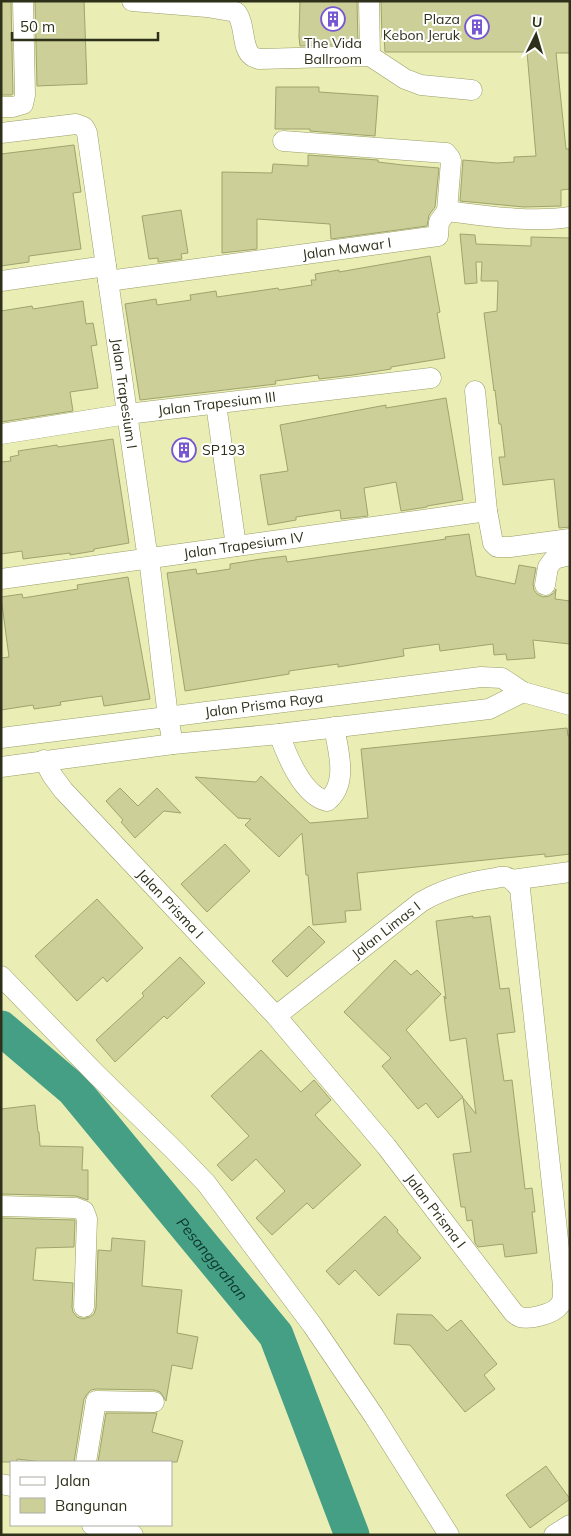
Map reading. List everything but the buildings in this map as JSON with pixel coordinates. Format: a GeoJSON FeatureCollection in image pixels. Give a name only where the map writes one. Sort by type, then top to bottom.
{"type":"FeatureCollection","features":[{"type":"Feature","properties":{"kind":"street"},"geometry":{"type":"LineString","coordinates":[[1,108],[23,104],[25,94],[23,1]]}},
{"type":"Feature","properties":{"kind":"street"},"geometry":{"type":"LineString","coordinates":[[132,1],[206,7],[236,12],[242,20],[246,48],[251,56],[259,59],[370,56],[405,79],[421,85],[472,90]]}},
{"type":"Feature","properties":{"kind":"street"},"geometry":{"type":"LineString","coordinates":[[369,1],[370,56]]}},
{"type":"Feature","properties":{"kind":"street","name":"Jalan Trapesium I"},"geometry":{"type":"LineString","coordinates":[[1,133],[76,124],[84,127],[87,133],[149,558],[168,717],[173,744]]}},
{"type":"Feature","properties":{"kind":"street"},"geometry":{"type":"LineString","coordinates":[[283,141],[446,153],[451,161],[447,211],[502,218],[557,219],[570,217]]}},
{"type":"Feature","properties":{"kind":"street","name":"Jalan Mawar I"},"geometry":{"type":"LineString","coordinates":[[107,274],[438,236],[439,222],[447,211]]}},
{"type":"Feature","properties":{"kind":"street"},"geometry":{"type":"LineString","coordinates":[[1,281],[107,274]]}},
{"type":"Feature","properties":{"kind":"street","name":"Jalan Trapesium III"},"geometry":{"type":"LineString","coordinates":[[1,434],[127,414],[432,378]]}},
{"type":"Feature","properties":{"kind":"street"},"geometry":{"type":"LineString","coordinates":[[475,392],[486,511],[492,543],[497,547],[570,539]]}},
{"type":"Feature","properties":{"kind":"street"},"geometry":{"type":"LineString","coordinates":[[216,404],[236,546]]}},
{"type":"Feature","properties":{"kind":"street","name":"Jalan Trapesium IV"},"geometry":{"type":"LineString","coordinates":[[1,579],[486,511]]}},
{"type":"Feature","properties":{"kind":"street"},"geometry":{"type":"LineString","coordinates":[[545,585],[548,567],[554,559],[570,555]]}},
{"type":"Feature","properties":{"kind":"street","name":"Jalan Prisma Raya"},"geometry":{"type":"LineString","coordinates":[[1,738],[481,677],[502,678],[523,692],[570,705]]}},
{"type":"Feature","properties":{"kind":"street","name":"Jalan Prisma Raya"},"geometry":{"type":"LineString","coordinates":[[1,767],[173,744],[279,734],[489,708],[523,692]]}},
{"type":"Feature","properties":{"kind":"street"},"geometry":{"type":"LineString","coordinates":[[279,734],[287,755],[306,787],[321,800],[328,801],[337,790],[340,764],[334,727]]}},
{"type":"Feature","properties":{"kind":"street","name":"Jalan Prisma I"},"geometry":{"type":"LineString","coordinates":[[44,760],[63,790],[276,1016],[386,1146],[513,1312],[520,1317],[529,1318],[549,1313],[559,1307],[563,1299],[563,1286],[516,885]]}},
{"type":"Feature","properties":{"kind":"street","name":"Jalan Limas I"},"geometry":{"type":"LineString","coordinates":[[276,1016],[421,902],[433,895],[467,883],[505,877],[516,885],[570,872]]}},
{"type":"Feature","properties":{"kind":"street"},"geometry":{"type":"LineString","coordinates":[[1,976],[206,1183],[313,1326],[374,1416],[450,1535]]}},
{"type":"Feature","properties":{"kind":"street"},"geometry":{"type":"LineString","coordinates":[[1,1206],[76,1208],[84,1211],[87,1219],[84,1307]]}},
{"type":"Feature","properties":{"kind":"street"},"geometry":{"type":"LineString","coordinates":[[86,1461],[96,1401],[154,1402]]}},
{"type":"Feature","properties":{"kind":"street"},"geometry":{"type":"LineString","coordinates":[[554,1535],[570,1525]]}},
{"type":"Feature","properties":{"kind":"street"},"geometry":{"type":"LineString","coordinates":[[96,1526],[133,1535]]}},
{"type":"Feature","properties":{"kind":"waterway","name":"Pesanggrahan"},"geometry":{"type":"LineString","coordinates":[[1,1028],[74,1090],[276,1335],[352,1535]]}},
{"type":"Feature","properties":{"kind":"place","name":"The Vida Ballroom"},"geometry":{"type":"Point","coordinates":[333,19]}},
{"type":"Feature","properties":{"kind":"place","name":"Plaza Kebon Jeruk"},"geometry":{"type":"Point","coordinates":[477,27]}},
{"type":"Feature","properties":{"kind":"place","name":"SP193"},"geometry":{"type":"Point","coordinates":[184,450]}}]}
